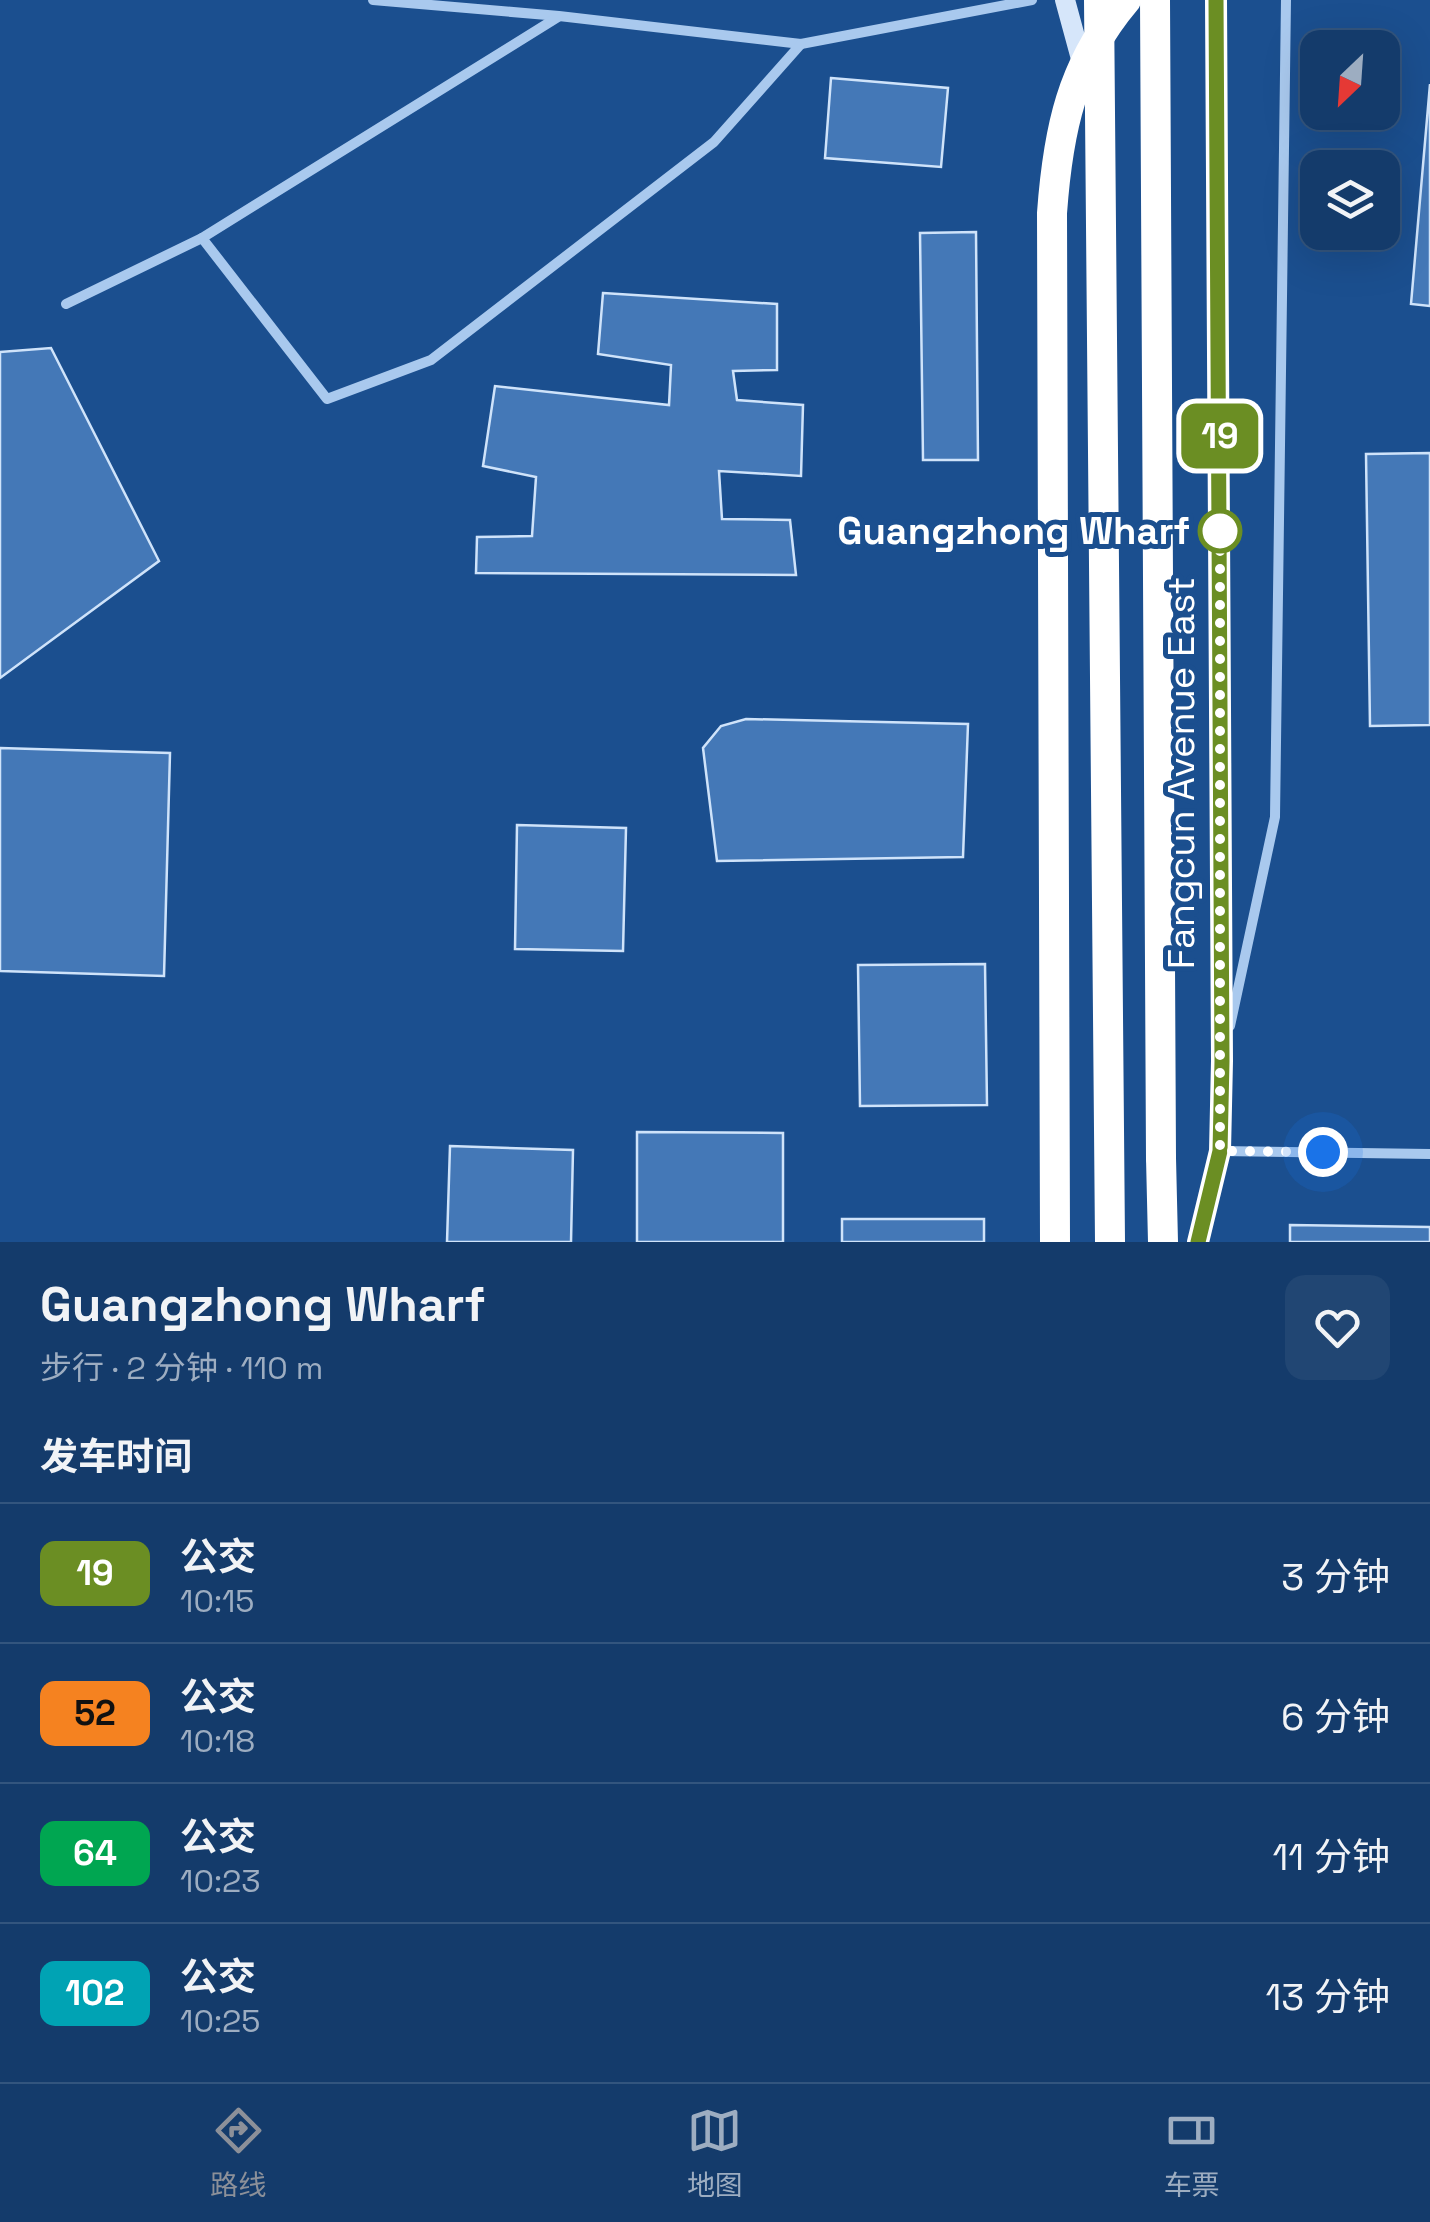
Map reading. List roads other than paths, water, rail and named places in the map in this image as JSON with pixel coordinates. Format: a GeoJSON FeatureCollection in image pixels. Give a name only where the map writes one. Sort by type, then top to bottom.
{"type":"FeatureCollection","features":[{"type":"Feature","properties":{"kind":"highway","name":"Fangcun Avenue East"},"geometry":{"type":"LineString","coordinates":[[1099,0],[1110,1242]]}},
{"type":"Feature","properties":{"kind":"highway"},"geometry":{"type":"LineString","coordinates":[[1055,1242],[1052,213],[1059,145],[1078,76],[1092,45],[1126,0]]}},
{"type":"Feature","properties":{"kind":"highway","name":"Fangcun Avenue East"},"geometry":{"type":"LineString","coordinates":[[1155,0],[1163,1242]]}},
{"type":"Feature","properties":{"kind":"street"},"geometry":{"type":"LineString","coordinates":[[373,0],[558,16],[801,44],[1032,0]]}},
{"type":"Feature","properties":{"kind":"street","name":"Fangcun Avenue East"},"geometry":{"type":"LineString","coordinates":[[1064,0],[1100,124]]}},
{"type":"Feature","properties":{"kind":"street","name":"Fangcun Avenue East"},"geometry":{"type":"LineString","coordinates":[[1198,1242],[1220,1151],[1222,1061],[1216,0]]}},
{"type":"Feature","properties":{"kind":"street"},"geometry":{"type":"LineString","coordinates":[[1222,1061],[1275,817],[1286,0]]}},
{"type":"Feature","properties":{"kind":"street"},"geometry":{"type":"LineString","coordinates":[[66,304],[202,238],[558,16]]}},
{"type":"Feature","properties":{"kind":"street"},"geometry":{"type":"LineString","coordinates":[[202,238],[326,398],[431,360],[714,142],[801,44]]}},
{"type":"Feature","properties":{"kind":"street"},"geometry":{"type":"LineString","coordinates":[[1220,1151],[1430,1154]]}},
{"type":"Feature","properties":{"kind":"place","name":"Guangzhong Wharf"},"geometry":{"type":"Point","coordinates":[1220,531]}}]}
